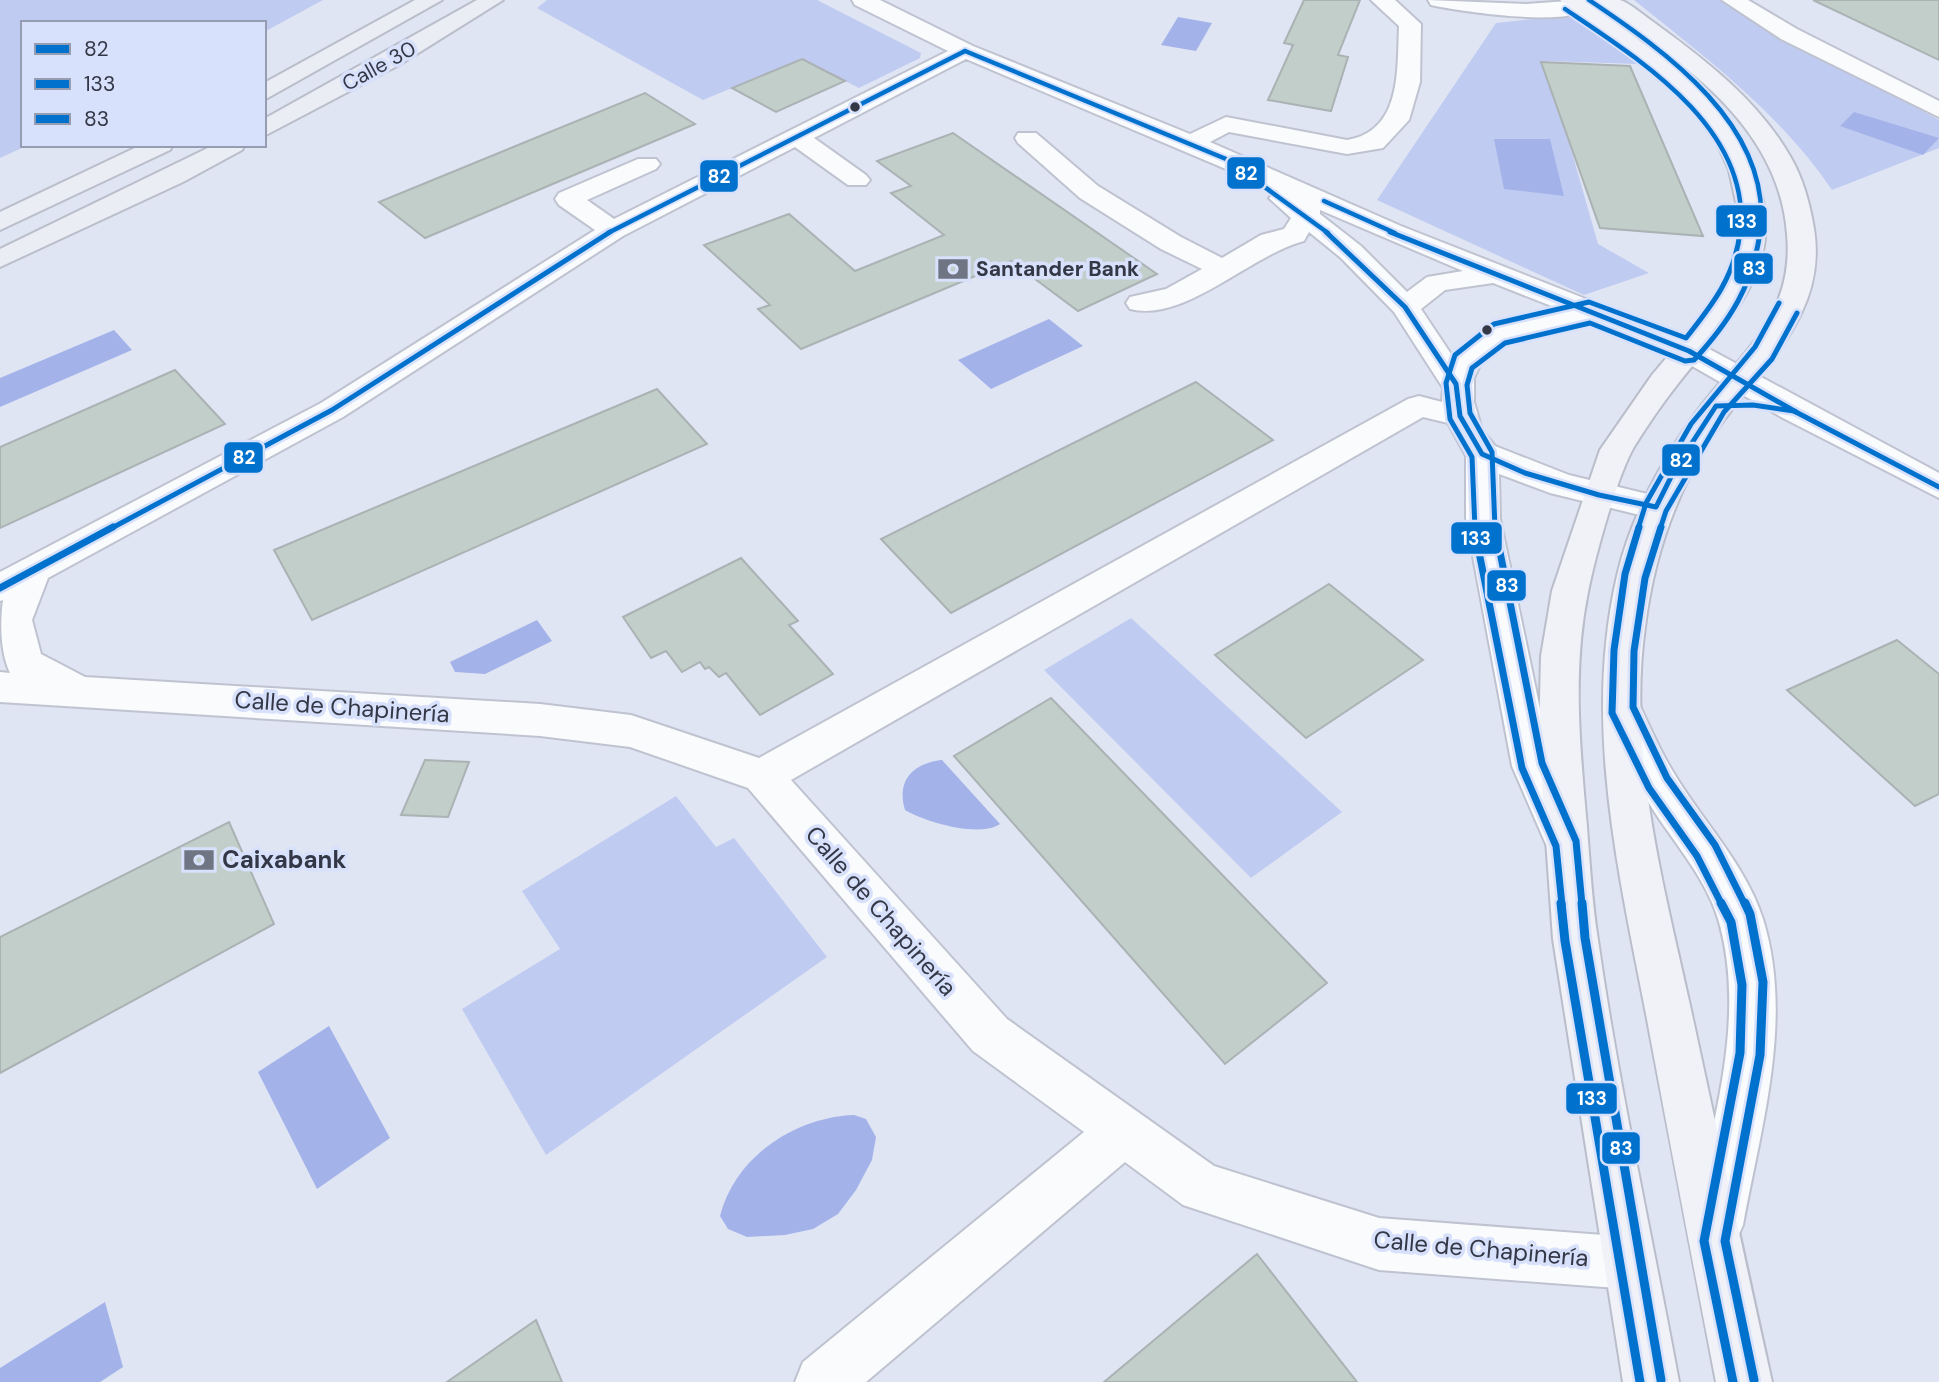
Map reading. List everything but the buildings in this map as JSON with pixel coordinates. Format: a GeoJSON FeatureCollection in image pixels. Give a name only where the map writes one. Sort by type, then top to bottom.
{"type":"FeatureCollection","features":[{"type":"Feature","properties":{"kind":"highway","name":"Calle 30"},"geometry":{"type":"LineString","coordinates":[[266,92],[431,0]]}},
{"type":"Feature","properties":{"kind":"highway","name":"Calle 30"},"geometry":{"type":"LineString","coordinates":[[266,128],[391,60],[492,0]]}},
{"type":"Feature","properties":{"kind":"highway"},"geometry":{"type":"LineString","coordinates":[[0,222],[157,147]]}},
{"type":"Feature","properties":{"kind":"highway"},"geometry":{"type":"LineString","coordinates":[[0,259],[174,177],[229,147]]}},
{"type":"Feature","properties":{"kind":"main road"},"geometry":{"type":"LineString","coordinates":[[1607,0],[1727,91],[1766,138],[1791,187],[1801,231],[1798,280],[1790,304],[1764,353],[1716,407],[1675,469],[1656,507],[1633,588],[1624,650],[1622,709],[1625,760],[1642,886],[1744,1382]]}},
{"type":"Feature","properties":{"kind":"main road"},"geometry":{"type":"LineString","coordinates":[[1576,3],[1694,94],[1729,142],[1742,170],[1752,216],[1747,262],[1721,311],[1650,399],[1616,450],[1599,495],[1570,591],[1560,656],[1559,740],[1575,939],[1651,1382]]}},
{"type":"Feature","properties":{"kind":"street"},"geometry":{"type":"LineString","coordinates":[[863,0],[965,51],[1226,159],[1308,205],[1391,232],[1689,351],[1794,411],[1939,487]]}},
{"type":"Feature","properties":{"kind":"street"},"geometry":{"type":"LineString","coordinates":[[1191,143],[1226,124],[1347,147],[1374,143],[1397,120],[1408,82],[1410,24],[1382,0]]}},
{"type":"Feature","properties":{"kind":"street"},"geometry":{"type":"LineString","coordinates":[[1439,0],[1478,10],[1528,13],[1576,3]]}},
{"type":"Feature","properties":{"kind":"street"},"geometry":{"type":"LineString","coordinates":[[1733,0],[1789,34],[1939,110]]}},
{"type":"Feature","properties":{"kind":"street"},"geometry":{"type":"LineString","coordinates":[[0,588],[332,410],[613,230],[965,51]]}},
{"type":"Feature","properties":{"kind":"street"},"geometry":{"type":"LineString","coordinates":[[797,137],[858,180]]}},
{"type":"Feature","properties":{"kind":"street"},"geometry":{"type":"LineString","coordinates":[[1027,138],[1089,192],[1171,243],[1223,269]]}},
{"type":"Feature","properties":{"kind":"street"},"geometry":{"type":"LineString","coordinates":[[613,230],[568,199],[648,164]]}},
{"type":"Feature","properties":{"kind":"street"},"geometry":{"type":"LineString","coordinates":[[1140,303],[1175,296],[1271,241],[1294,235],[1308,205]]}},
{"type":"Feature","properties":{"kind":"street"},"geometry":{"type":"LineString","coordinates":[[1308,205],[1405,307],[1458,400],[1482,454],[1483,519],[1532,766],[1566,843]]}},
{"type":"Feature","properties":{"kind":"street"},"geometry":{"type":"LineString","coordinates":[[1352,253],[1363,236],[1391,232]]}},
{"type":"Feature","properties":{"kind":"street"},"geometry":{"type":"LineString","coordinates":[[1405,307],[1437,284],[1497,274]]}},
{"type":"Feature","properties":{"kind":"street"},"geometry":{"type":"LineString","coordinates":[[1458,400],[1463,362],[1500,333],[1591,312]]}},
{"type":"Feature","properties":{"kind":"street"},"geometry":{"type":"LineString","coordinates":[[762,776],[1419,406],[1458,400]]}},
{"type":"Feature","properties":{"kind":"street"},"geometry":{"type":"LineString","coordinates":[[1716,407],[1753,405],[1794,411]]}},
{"type":"Feature","properties":{"kind":"street"},"geometry":{"type":"LineString","coordinates":[[1482,454],[1525,473],[1599,495],[1656,507]]}},
{"type":"Feature","properties":{"kind":"street","name":"Calle de Chapinería"},"geometry":{"type":"LineString","coordinates":[[33,570],[14,620],[24,663],[87,694]]}},
{"type":"Feature","properties":{"kind":"street","name":"Calle de Chapinería"},"geometry":{"type":"LineString","coordinates":[[0,687],[540,720],[631,731],[762,776],[990,1035],[1201,1187],[1379,1244],[1630,1262]]}},
{"type":"Feature","properties":{"kind":"street"},"geometry":{"type":"LineString","coordinates":[[1622,709],[1658,783],[1706,851],[1741,919],[1753,984],[1750,1054],[1714,1241]]}},
{"type":"Feature","properties":{"kind":"street"},"geometry":{"type":"LineString","coordinates":[[823,1382],[1124,1131]]}},
{"type":"Feature","properties":{"kind":"shaded area"},"geometry":{"type":"Polygon","coordinates":[[[0,0],[323,0],[266,31],[266,21],[21,21],[21,147],[24,147],[0,158],[0,0]]]}},
{"type":"Feature","properties":{"kind":"shaded area"},"geometry":{"type":"Polygon","coordinates":[[[547,0],[817,0],[921,53],[920,58],[859,88],[802,59],[703,100],[537,8],[547,0]]]}},
{"type":"Feature","properties":{"kind":"shaded area"},"geometry":{"type":"Polygon","coordinates":[[[1634,0],[1721,0],[1939,120],[1939,148],[1832,190],[1790,136],[1766,112],[1714,65],[1634,0]]]}},
{"type":"Feature","properties":{"kind":"shaded area"},"geometry":{"type":"Polygon","coordinates":[[[1578,14],[1637,64],[1546,61],[1598,244],[1649,273],[1584,295],[1377,200],[1496,23],[1578,14]]]}},
{"type":"Feature","properties":{"kind":"shaded area"},"geometry":{"type":"Polygon","coordinates":[[[1178,17],[1212,23],[1196,51],[1161,45],[1178,17]]]}},
{"type":"Feature","properties":{"kind":"shaded area"},"geometry":{"type":"Polygon","coordinates":[[[1854,112],[1939,138],[1923,155],[1840,126],[1854,112]]]}},
{"type":"Feature","properties":{"kind":"shaded area"},"geometry":{"type":"Polygon","coordinates":[[[1494,139],[1550,139],[1564,196],[1504,189],[1494,139]]]}},
{"type":"Feature","properties":{"kind":"shaded area"},"geometry":{"type":"Polygon","coordinates":[[[1049,319],[1083,346],[991,389],[958,360],[1049,319]]]}},
{"type":"Feature","properties":{"kind":"shaded area"},"geometry":{"type":"Polygon","coordinates":[[[114,330],[132,350],[0,407],[0,378],[114,330]]]}},
{"type":"Feature","properties":{"kind":"shaded area"},"geometry":{"type":"Polygon","coordinates":[[[1131,618],[1342,812],[1251,878],[1044,670],[1131,618]]]}},
{"type":"Feature","properties":{"kind":"shaded area"},"geometry":{"type":"Polygon","coordinates":[[[537,620],[552,641],[485,674],[455,672],[450,662],[537,620]]]}},
{"type":"Feature","properties":{"kind":"shaded area"},"geometry":{"type":"Polygon","coordinates":[[[942,760],[1000,824],[979,829],[952,827],[905,810],[903,790],[909,775],[922,765],[942,760]]]}},
{"type":"Feature","properties":{"kind":"shaded area"},"geometry":{"type":"Polygon","coordinates":[[[676,796],[716,847],[734,838],[827,957],[546,1155],[462,1009],[560,949],[522,891],[676,796]]]}},
{"type":"Feature","properties":{"kind":"shaded area"},"geometry":{"type":"Polygon","coordinates":[[[329,1026],[390,1138],[317,1189],[258,1072],[329,1026]]]}},
{"type":"Feature","properties":{"kind":"shaded area"},"geometry":{"type":"Polygon","coordinates":[[[854,1115],[866,1119],[876,1137],[872,1160],[856,1190],[838,1214],[813,1229],[785,1235],[747,1237],[728,1229],[720,1216],[739,1175],[754,1158],[790,1132],[832,1117],[854,1115]]]}},
{"type":"Feature","properties":{"kind":"shaded area"},"geometry":{"type":"Polygon","coordinates":[[[105,1302],[123,1367],[100,1382],[0,1382],[0,1368],[105,1302]]]}},
{"type":"Feature","properties":{"kind":"transit line","name":"83"},"geometry":{"type":"LineString","coordinates":[[1589,0],[1677,63],[1703,88],[1729,121],[1747,156],[1758,191],[1761,226],[1756,261],[1744,296],[1723,329],[1694,360],[1685,361],[1590,323],[1505,343],[1472,368],[1467,385],[1470,413],[1492,452],[1493,518],[1542,763],[1576,841],[1585,938],[1661,1380]]}},
{"type":"Feature","properties":{"kind":"transit line","name":"133"},"geometry":{"type":"LineString","coordinates":[[1565,9],[1630,54],[1693,110],[1718,142],[1735,178],[1742,216],[1737,258],[1728,280],[1686,338],[1589,302],[1494,324],[1455,355],[1446,383],[1450,419],[1472,457],[1473,521],[1522,768],[1556,846],[1565,941],[1640,1382]]}},
{"type":"Feature","properties":{"kind":"transit line","name":"82"},"geometry":{"type":"LineString","coordinates":[[965,51],[1226,159],[1306,215],[1351,252],[1405,307],[1456,384],[1460,416],[1482,454],[1525,473],[1599,495],[1656,507],[1675,469],[1716,406],[1753,405],[1794,411],[1939,487]]}},
{"type":"Feature","properties":{"kind":"transit line","name":"82"},"geometry":{"type":"LineString","coordinates":[[0,588],[332,410],[613,230],[965,51]]}},
{"type":"Feature","properties":{"kind":"transit line","name":"82"},"geometry":{"type":"LineString","coordinates":[[1324,201],[1391,232],[1689,351],[1796,412]]}},
{"type":"Feature","properties":{"kind":"transit line","name":"83"},"geometry":{"type":"LineString","coordinates":[[1733,1382],[1704,1241],[1740,1053],[1742,985],[1731,922],[1697,856],[1649,788],[1612,713],[1614,650],[1625,574],[1646,503],[1691,424],[1708,400],[1755,347],[1779,303]]}},
{"type":"Feature","properties":{"kind":"transit line","name":"133"},"geometry":{"type":"LineString","coordinates":[[1754,1380],[1725,1241],[1760,1055],[1763,982],[1750,914],[1715,845],[1667,778],[1633,707],[1634,651],[1645,578],[1666,511],[1724,412],[1772,359],[1797,313]]}},
{"type":"Feature","properties":{"kind":"place","name":"Santander Bank"},"geometry":{"type":"Point","coordinates":[953,269]}},
{"type":"Feature","properties":{"kind":"place","name":"Caixabank"},"geometry":{"type":"Point","coordinates":[199,860]}}]}
